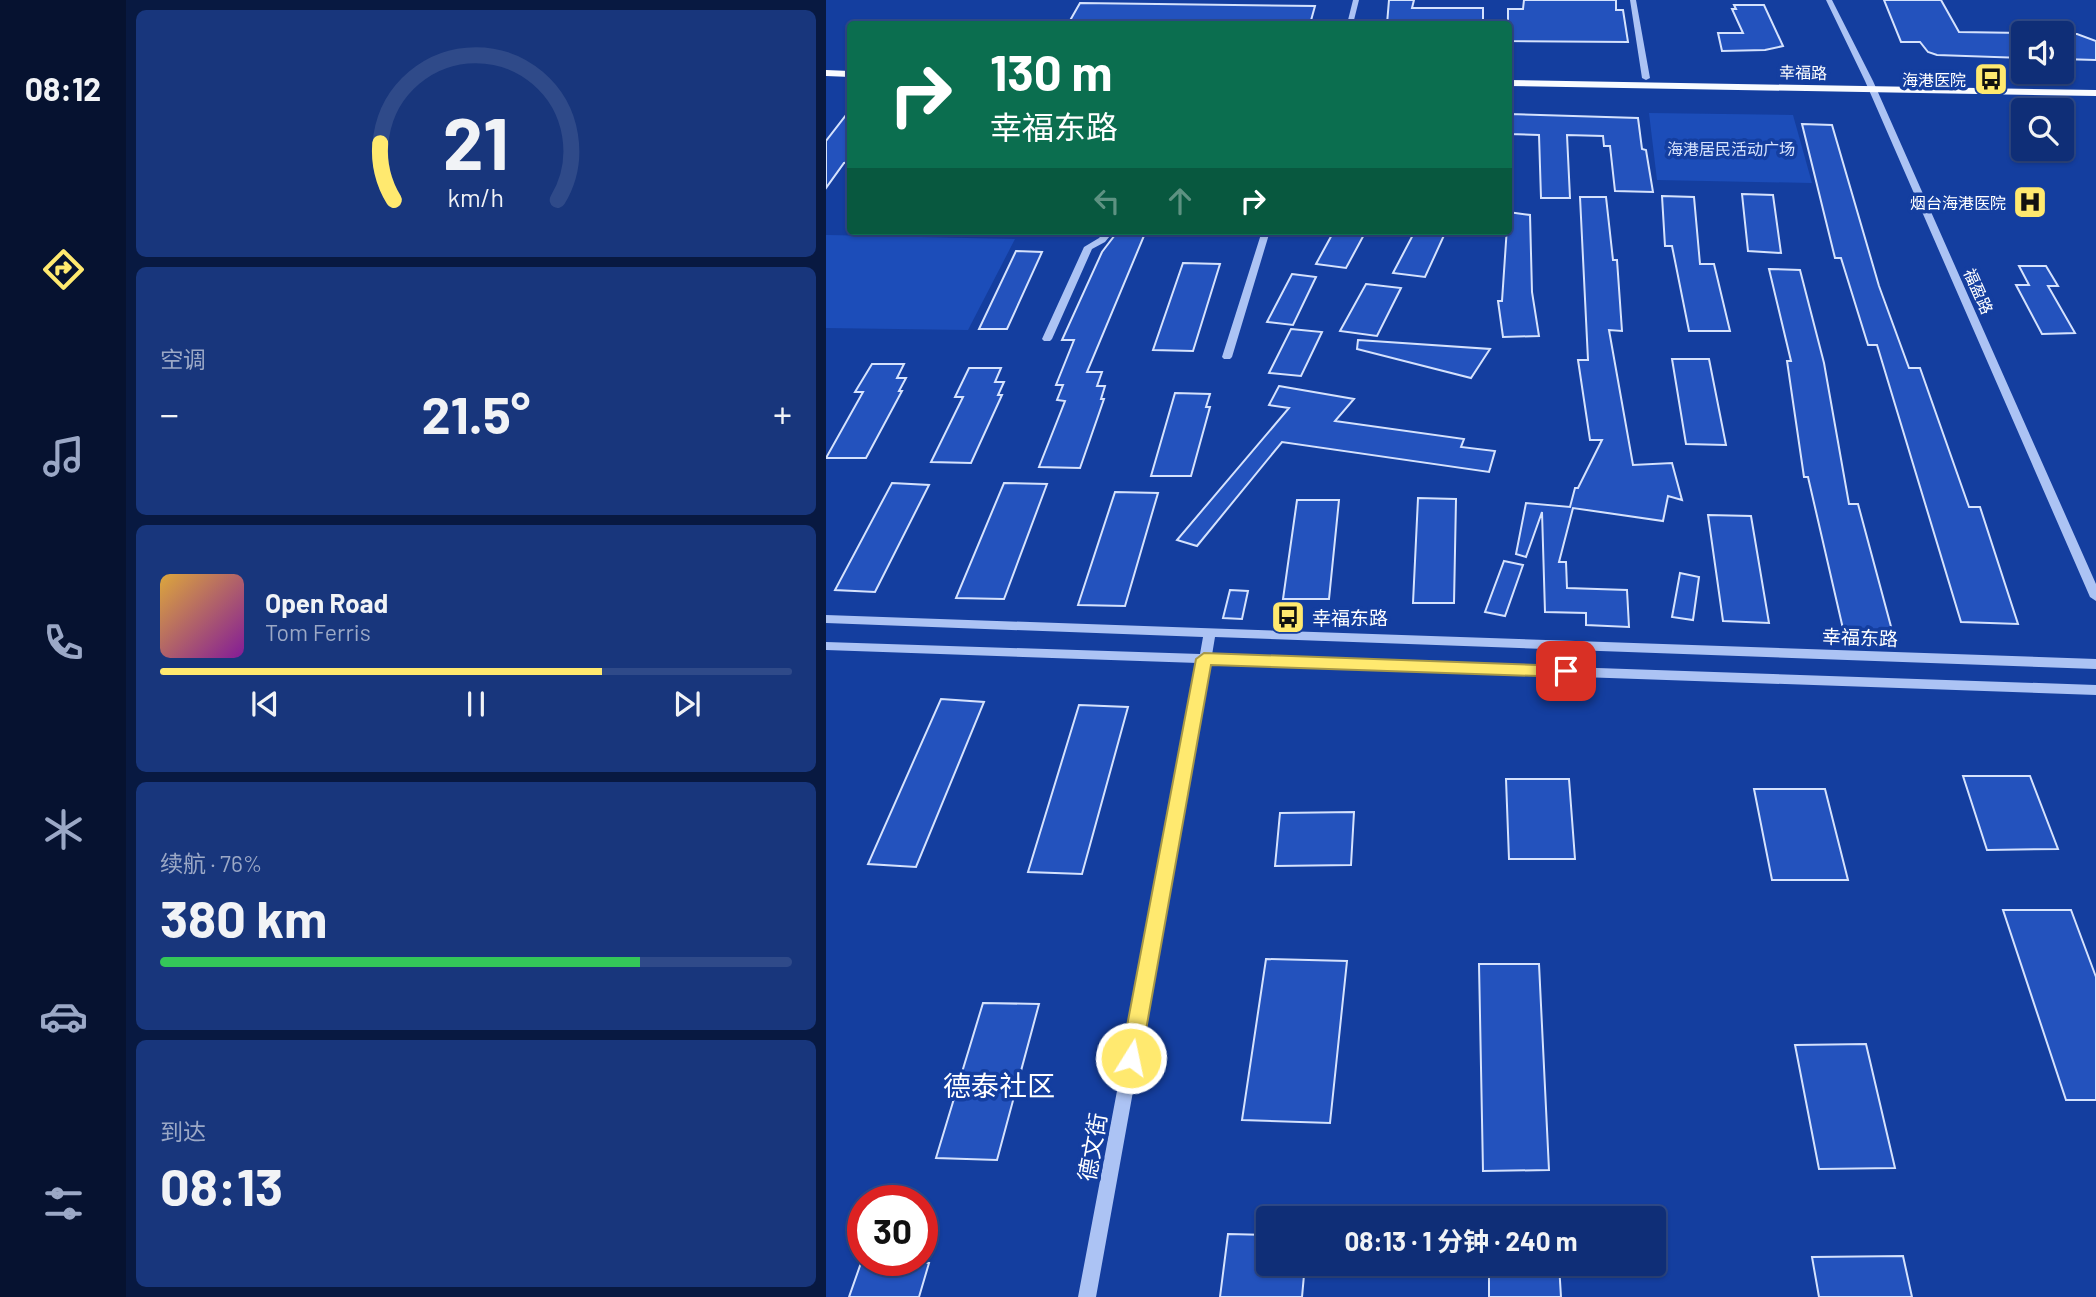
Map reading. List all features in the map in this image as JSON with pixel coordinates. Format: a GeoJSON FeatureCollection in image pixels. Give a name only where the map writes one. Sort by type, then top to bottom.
{"type":"FeatureCollection","features":[{"type":"Feature","properties":{"kind":"main road"},"geometry":{"type":"LineString","coordinates":[[826,67],[847,67]]}},
{"type":"Feature","properties":{"kind":"main road"},"geometry":{"type":"LineString","coordinates":[[826,73],[847,74]]}},
{"type":"Feature","properties":{"kind":"main road","name":"幸福路"},"geometry":{"type":"LineString","coordinates":[[1512,76],[2096,93]]}},
{"type":"Feature","properties":{"kind":"main road","name":"幸福路"},"geometry":{"type":"LineString","coordinates":[[1512,83],[2096,86]]}},
{"type":"Feature","properties":{"kind":"street"},"geometry":{"type":"LineString","coordinates":[[1351,21],[1356,0]]}},
{"type":"Feature","properties":{"kind":"street"},"geometry":{"type":"LineString","coordinates":[[1633,0],[1646,78]]}},
{"type":"Feature","properties":{"kind":"street","name":"福盈路"},"geometry":{"type":"LineString","coordinates":[[1829,0],[1870,85],[2096,597]]}},
{"type":"Feature","properties":{"kind":"street"},"geometry":{"type":"LineString","coordinates":[[1047,339],[1088,247],[1106,235]]}},
{"type":"Feature","properties":{"kind":"street"},"geometry":{"type":"LineString","coordinates":[[1227,356],[1265,235]]}},
{"type":"Feature","properties":{"kind":"street","name":"幸福东路"},"geometry":{"type":"LineString","coordinates":[[826,619],[2096,664]]}},
{"type":"Feature","properties":{"kind":"street","name":"德文街"},"geometry":{"type":"LineString","coordinates":[[1087,1297],[1210,633]]}},
{"type":"Feature","properties":{"kind":"street"},"geometry":{"type":"LineString","coordinates":[[826,646],[2096,690]]}},
{"type":"Feature","properties":{"kind":"green space","name":"海港居民活动广场"},"geometry":{"type":"Polygon","coordinates":[[[1649,113],[1793,115],[1812,183],[1657,180],[1649,113]]]}},
{"type":"Feature","properties":{"kind":"green space"},"geometry":{"type":"Polygon","coordinates":[[[826,235],[1015,239],[968,330],[826,328],[826,235]]]}},
{"type":"Feature","properties":{"kind":"building"},"geometry":{"type":"Polygon","coordinates":[[[1389,0],[1414,0],[1412,8],[1483,8],[1483,21],[1387,21],[1389,0]]]}},
{"type":"Feature","properties":{"kind":"building"},"geometry":{"type":"Polygon","coordinates":[[[1524,0],[1616,0],[1616,10],[1623,10],[1628,42],[1512,41],[1512,21],[1508,21],[1508,9],[1523,9],[1524,0]]]}},
{"type":"Feature","properties":{"kind":"building"},"geometry":{"type":"Polygon","coordinates":[[[1884,0],[1941,0],[1959,32],[2011,33],[2011,58],[1937,55],[1928,52],[1920,42],[1901,42],[1884,0]]]}},
{"type":"Feature","properties":{"kind":"building"},"geometry":{"type":"Polygon","coordinates":[[[1080,3],[1315,6],[1311,21],[1070,21],[1080,3]]]}},
{"type":"Feature","properties":{"kind":"building"},"geometry":{"type":"Polygon","coordinates":[[[1734,5],[1764,5],[1783,46],[1765,50],[1722,51],[1718,33],[1743,33],[1732,9],[1736,9],[1734,5]]]}},
{"type":"Feature","properties":{"kind":"building"},"geometry":{"type":"Polygon","coordinates":[[[2074,34],[2096,41],[2096,60],[2074,59],[2074,34]]]}},
{"type":"Feature","properties":{"kind":"building"},"geometry":{"type":"Polygon","coordinates":[[[847,114],[847,162],[826,188],[826,141],[847,114]]]}},
{"type":"Feature","properties":{"kind":"building"},"geometry":{"type":"Polygon","coordinates":[[[1512,114],[1638,118],[1642,149],[1646,150],[1653,192],[1615,191],[1610,146],[1604,146],[1603,136],[1567,135],[1570,198],[1541,198],[1539,135],[1512,134],[1512,114]]]}},
{"type":"Feature","properties":{"kind":"building"},"geometry":{"type":"Polygon","coordinates":[[[1802,124],[1832,125],[1879,286],[1909,368],[1920,368],[1969,507],[1980,507],[2018,624],[1961,622],[1877,345],[1868,345],[1841,258],[1835,258],[1802,124]]]}},
{"type":"Feature","properties":{"kind":"building"},"geometry":{"type":"Polygon","coordinates":[[[1742,194],[1773,195],[1781,253],[1748,251],[1742,194]]]}},
{"type":"Feature","properties":{"kind":"building"},"geometry":{"type":"Polygon","coordinates":[[[1662,196],[1694,197],[1700,264],[1714,264],[1730,331],[1689,331],[1672,246],[1665,246],[1662,196]]]}},
{"type":"Feature","properties":{"kind":"building"},"geometry":{"type":"Polygon","coordinates":[[[1580,197],[1606,197],[1613,260],[1617,260],[1622,331],[1609,330],[1633,465],[1672,463],[1682,500],[1668,496],[1663,521],[1573,508],[1559,562],[1566,562],[1567,588],[1627,590],[1629,627],[1586,625],[1586,613],[1545,612],[1542,512],[1526,557],[1516,554],[1526,503],[1570,507],[1575,488],[1578,488],[1602,440],[1590,440],[1578,360],[1588,360],[1580,197]]]}},
{"type":"Feature","properties":{"kind":"building"},"geometry":{"type":"Polygon","coordinates":[[[1512,213],[1530,215],[1532,292],[1539,336],[1503,337],[1498,301],[1502,301],[1506,235],[1512,235],[1512,213]]]}},
{"type":"Feature","properties":{"kind":"building"},"geometry":{"type":"Polygon","coordinates":[[[1115,235],[1144,235],[1087,372],[1102,372],[1097,386],[1105,386],[1101,399],[1104,399],[1080,468],[1039,467],[1065,401],[1057,400],[1063,385],[1056,385],[1074,340],[1062,340],[1102,252],[1115,235]]]}},
{"type":"Feature","properties":{"kind":"building"},"geometry":{"type":"Polygon","coordinates":[[[1332,235],[1364,235],[1346,268],[1316,264],[1332,235]]]}},
{"type":"Feature","properties":{"kind":"building"},"geometry":{"type":"Polygon","coordinates":[[[1413,235],[1444,235],[1425,277],[1393,273],[1413,235]]]}},
{"type":"Feature","properties":{"kind":"building"},"geometry":{"type":"Polygon","coordinates":[[[1016,251],[1042,252],[1007,329],[979,329],[1016,251]]]}},
{"type":"Feature","properties":{"kind":"building"},"geometry":{"type":"Polygon","coordinates":[[[1183,263],[1220,264],[1193,351],[1153,350],[1183,263]]]}},
{"type":"Feature","properties":{"kind":"building"},"geometry":{"type":"Polygon","coordinates":[[[2019,266],[2046,266],[2058,286],[2048,286],[2075,333],[2042,334],[2016,285],[2029,285],[2019,266]]]}},
{"type":"Feature","properties":{"kind":"building"},"geometry":{"type":"Polygon","coordinates":[[[1769,269],[1800,270],[1824,363],[1849,504],[1858,504],[1893,634],[1844,633],[1808,477],[1804,477],[1787,361],[1791,361],[1769,269]]]}},
{"type":"Feature","properties":{"kind":"building"},"geometry":{"type":"Polygon","coordinates":[[[1292,274],[1316,277],[1293,325],[1267,322],[1292,274]]]}},
{"type":"Feature","properties":{"kind":"building"},"geometry":{"type":"Polygon","coordinates":[[[1366,284],[1401,288],[1377,336],[1340,331],[1366,284]]]}},
{"type":"Feature","properties":{"kind":"building"},"geometry":{"type":"Polygon","coordinates":[[[1291,329],[1322,332],[1301,376],[1269,373],[1291,329]]]}},
{"type":"Feature","properties":{"kind":"building"},"geometry":{"type":"Polygon","coordinates":[[[1358,340],[1490,349],[1471,378],[1357,349],[1358,340]]]}},
{"type":"Feature","properties":{"kind":"building"},"geometry":{"type":"Polygon","coordinates":[[[1672,359],[1709,359],[1726,445],[1686,444],[1672,359]]]}},
{"type":"Feature","properties":{"kind":"building"},"geometry":{"type":"Polygon","coordinates":[[[872,364],[904,364],[897,378],[906,378],[899,391],[902,391],[866,458],[826,458],[863,392],[855,392],[872,364]]]}},
{"type":"Feature","properties":{"kind":"building"},"geometry":{"type":"Polygon","coordinates":[[[969,368],[1001,368],[995,382],[1004,382],[998,395],[1002,395],[971,463],[931,462],[963,397],[955,397],[969,368]]]}},
{"type":"Feature","properties":{"kind":"building"},"geometry":{"type":"Polygon","coordinates":[[[1279,386],[1354,399],[1335,421],[1464,439],[1461,447],[1495,451],[1489,472],[1282,442],[1197,546],[1177,540],[1289,408],[1269,405],[1279,386]]]}},
{"type":"Feature","properties":{"kind":"building"},"geometry":{"type":"Polygon","coordinates":[[[1175,393],[1210,394],[1206,407],[1210,407],[1191,476],[1151,476],[1175,393]]]}},
{"type":"Feature","properties":{"kind":"building"},"geometry":{"type":"Polygon","coordinates":[[[892,483],[929,485],[875,592],[835,590],[892,483]]]}},
{"type":"Feature","properties":{"kind":"building"},"geometry":{"type":"Polygon","coordinates":[[[1004,483],[1047,484],[1004,599],[956,598],[1004,483]]]}},
{"type":"Feature","properties":{"kind":"building"},"geometry":{"type":"Polygon","coordinates":[[[1115,492],[1158,493],[1125,606],[1078,605],[1115,492]]]}},
{"type":"Feature","properties":{"kind":"building"},"geometry":{"type":"Polygon","coordinates":[[[1418,498],[1456,499],[1454,603],[1413,603],[1418,498]]]}},
{"type":"Feature","properties":{"kind":"building"},"geometry":{"type":"Polygon","coordinates":[[[1297,500],[1339,500],[1329,599],[1283,599],[1297,500]]]}},
{"type":"Feature","properties":{"kind":"building"},"geometry":{"type":"Polygon","coordinates":[[[1708,515],[1751,516],[1769,623],[1723,621],[1708,515]]]}},
{"type":"Feature","properties":{"kind":"building"},"geometry":{"type":"Polygon","coordinates":[[[1504,561],[1523,565],[1505,616],[1485,612],[1504,561]]]}},
{"type":"Feature","properties":{"kind":"building"},"geometry":{"type":"Polygon","coordinates":[[[1680,573],[1699,577],[1693,620],[1672,617],[1680,573]]]}},
{"type":"Feature","properties":{"kind":"building"},"geometry":{"type":"Polygon","coordinates":[[[1230,590],[1248,591],[1242,619],[1223,618],[1230,590]]]}},
{"type":"Feature","properties":{"kind":"building"},"geometry":{"type":"Polygon","coordinates":[[[941,699],[984,702],[916,867],[868,864],[941,699]]]}},
{"type":"Feature","properties":{"kind":"building"},"geometry":{"type":"Polygon","coordinates":[[[1079,705],[1128,707],[1082,874],[1028,872],[1079,705]]]}},
{"type":"Feature","properties":{"kind":"building"},"geometry":{"type":"Polygon","coordinates":[[[1963,776],[2030,776],[2058,849],[1987,850],[1963,776]]]}},
{"type":"Feature","properties":{"kind":"building"},"geometry":{"type":"Polygon","coordinates":[[[1506,779],[1569,779],[1575,859],[1509,859],[1506,779]]]}},
{"type":"Feature","properties":{"kind":"building"},"geometry":{"type":"Polygon","coordinates":[[[1754,789],[1825,789],[1848,880],[1772,880],[1754,789]]]}},
{"type":"Feature","properties":{"kind":"building"},"geometry":{"type":"Polygon","coordinates":[[[1354,812],[1351,865],[1275,866],[1280,813],[1354,812]]]}},
{"type":"Feature","properties":{"kind":"building"},"geometry":{"type":"Polygon","coordinates":[[[2003,910],[2071,910],[2096,977],[2096,1100],[2066,1100],[2003,910]]]}},
{"type":"Feature","properties":{"kind":"building"},"geometry":{"type":"Polygon","coordinates":[[[1266,959],[1347,961],[1330,1123],[1242,1120],[1266,959]]]}},
{"type":"Feature","properties":{"kind":"building"},"geometry":{"type":"Polygon","coordinates":[[[1479,964],[1539,964],[1549,1170],[1483,1171],[1479,964]]]}},
{"type":"Feature","properties":{"kind":"building"},"geometry":{"type":"Polygon","coordinates":[[[983,1003],[1039,1004],[997,1160],[936,1158],[983,1003]]]}},
{"type":"Feature","properties":{"kind":"building"},"geometry":{"type":"Polygon","coordinates":[[[1866,1044],[1895,1168],[1819,1169],[1795,1045],[1866,1044]]]}},
{"type":"Feature","properties":{"kind":"building"},"geometry":{"type":"Polygon","coordinates":[[[1228,1234],[1256,1235],[1256,1276],[1304,1276],[1302,1297],[1220,1297],[1228,1234]]]}},
{"type":"Feature","properties":{"kind":"building"},"geometry":{"type":"Polygon","coordinates":[[[1903,1256],[1912,1297],[1819,1297],[1812,1257],[1903,1256]]]}},
{"type":"Feature","properties":{"kind":"building"},"geometry":{"type":"Polygon","coordinates":[[[856,1276],[925,1276],[919,1297],[849,1297],[856,1276]]]}},
{"type":"Feature","properties":{"kind":"building"},"geometry":{"type":"Polygon","coordinates":[[[1489,1276],[1560,1276],[1561,1297],[1489,1297],[1489,1276]]]}},
{"type":"Feature","properties":{"kind":"place","name":"海港医院"},"geometry":{"type":"Point","coordinates":[1991,79]}},
{"type":"Feature","properties":{"kind":"place","name":"烟台海港医院"},"geometry":{"type":"Point","coordinates":[2030,202]}},
{"type":"Feature","properties":{"kind":"place","name":"幸福东路"},"geometry":{"type":"Point","coordinates":[1288,617]}},
{"type":"Feature","properties":{"kind":"district","name":"德泰社区"},"geometry":{"type":"Point","coordinates":[999,1085]}},
{"type":"Feature","properties":{"kind":"route"},"geometry":{"type":"LineString","coordinates":[[1131,1058],[1204,659],[1566,671]]}}]}
